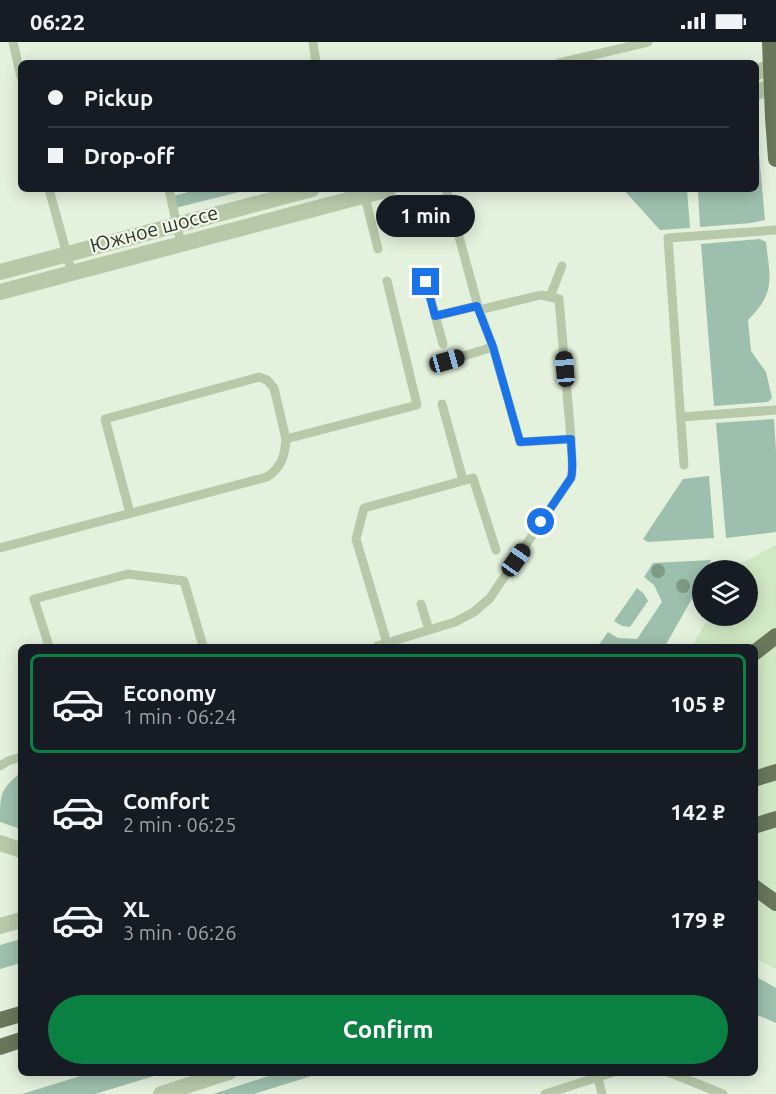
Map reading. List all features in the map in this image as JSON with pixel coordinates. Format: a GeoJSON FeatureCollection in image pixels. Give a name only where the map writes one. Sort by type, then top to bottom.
{"type":"FeatureCollection","features":[{"type":"Feature","properties":{"kind":"main road"},"geometry":{"type":"LineString","coordinates":[[770,42],[768,89],[776,159]]}},
{"type":"Feature","properties":{"kind":"main road"},"geometry":{"type":"LineString","coordinates":[[758,650],[776,636]]}},
{"type":"Feature","properties":{"kind":"main road"},"geometry":{"type":"LineString","coordinates":[[758,778],[776,772]]}},
{"type":"Feature","properties":{"kind":"main road"},"geometry":{"type":"LineString","coordinates":[[758,825],[776,819]]}},
{"type":"Feature","properties":{"kind":"main road"},"geometry":{"type":"LineString","coordinates":[[758,890],[776,903]]}},
{"type":"Feature","properties":{"kind":"main road"},"geometry":{"type":"LineString","coordinates":[[0,1020],[18,1015]]}},
{"type":"Feature","properties":{"kind":"main road"},"geometry":{"type":"LineString","coordinates":[[0,1047],[18,1041]]}},
{"type":"Feature","properties":{"kind":"street","name":"Южное шоссе"},"geometry":{"type":"LineString","coordinates":[[0,272],[291,192]]}},
{"type":"Feature","properties":{"kind":"street","name":"Южное шоссе"},"geometry":{"type":"LineString","coordinates":[[0,292],[297,213],[356,193]]}},
{"type":"Feature","properties":{"kind":"street"},"geometry":{"type":"LineString","coordinates":[[0,926],[18,919]]}},
{"type":"Feature","properties":{"kind":"street"},"geometry":{"type":"LineString","coordinates":[[163,1094],[217,1076]]}},
{"type":"Feature","properties":{"kind":"lane"},"geometry":{"type":"LineString","coordinates":[[13,42],[18,64]]}},
{"type":"Feature","properties":{"kind":"lane"},"geometry":{"type":"LineString","coordinates":[[313,42],[316,60]]}},
{"type":"Feature","properties":{"kind":"lane"},"geometry":{"type":"LineString","coordinates":[[572,60],[648,42]]}},
{"type":"Feature","properties":{"kind":"lane"},"geometry":{"type":"LineString","coordinates":[[50,192],[72,273]]}},
{"type":"Feature","properties":{"kind":"lane"},"geometry":{"type":"LineString","coordinates":[[170,192],[181,244]]}},
{"type":"Feature","properties":{"kind":"lane"},"geometry":{"type":"LineString","coordinates":[[291,192],[297,213]]}},
{"type":"Feature","properties":{"kind":"lane"},"geometry":{"type":"LineString","coordinates":[[447,192],[478,308],[493,347],[520,442],[571,439]]}},
{"type":"Feature","properties":{"kind":"lane"},"geometry":{"type":"LineString","coordinates":[[356,193],[378,249]]}},
{"type":"Feature","properties":{"kind":"lane"},"geometry":{"type":"LineString","coordinates":[[684,465],[668,237],[776,230]]}},
{"type":"Feature","properties":{"kind":"lane"},"geometry":{"type":"LineString","coordinates":[[550,297],[562,266]]}},
{"type":"Feature","properties":{"kind":"lane"},"geometry":{"type":"LineString","coordinates":[[286,440],[417,405],[387,281]]}},
{"type":"Feature","properties":{"kind":"lane"},"geometry":{"type":"LineString","coordinates":[[426,282],[443,344]]}},
{"type":"Feature","properties":{"kind":"lane"},"geometry":{"type":"LineString","coordinates":[[384,644],[464,618],[490,598],[571,478],[573,471],[559,299],[541,294],[435,316]]}},
{"type":"Feature","properties":{"kind":"lane"},"geometry":{"type":"LineString","coordinates":[[447,361],[493,347]]}},
{"type":"Feature","properties":{"kind":"lane"},"geometry":{"type":"LineString","coordinates":[[0,548],[267,477],[281,464],[286,440],[274,388],[267,380],[259,377],[105,419],[130,513]]}},
{"type":"Feature","properties":{"kind":"lane"},"geometry":{"type":"LineString","coordinates":[[442,404],[463,480]]}},
{"type":"Feature","properties":{"kind":"lane"},"geometry":{"type":"LineString","coordinates":[[681,417],[776,410]]}},
{"type":"Feature","properties":{"kind":"lane"},"geometry":{"type":"LineString","coordinates":[[387,643],[356,539],[363,508],[473,478],[496,550]]}},
{"type":"Feature","properties":{"kind":"lane"},"geometry":{"type":"LineString","coordinates":[[48,644],[34,598],[128,574],[184,581],[202,644]]}},
{"type":"Feature","properties":{"kind":"lane"},"geometry":{"type":"LineString","coordinates":[[421,604],[429,630]]}},
{"type":"Feature","properties":{"kind":"lane"},"geometry":{"type":"LineString","coordinates":[[0,766],[18,758]]}},
{"type":"Feature","properties":{"kind":"lane"},"geometry":{"type":"LineString","coordinates":[[545,1094],[603,1076]]}},
{"type":"Feature","properties":{"kind":"lane"},"geometry":{"type":"LineString","coordinates":[[683,1076],[723,1094]]}},
{"type":"Feature","properties":{"kind":"lane"},"geometry":{"type":"LineString","coordinates":[[598,1078],[602,1094]]}},
{"type":"Feature","properties":{"kind":"shaded area"},"geometry":{"type":"Polygon","coordinates":[[[759,153],[765,220],[700,227],[698,193],[759,192],[759,153]]]}},
{"type":"Feature","properties":{"kind":"shaded area"},"geometry":{"type":"Polygon","coordinates":[[[188,192],[239,192],[175,208],[173,196],[188,192]]]}},
{"type":"Feature","properties":{"kind":"shaded area"},"geometry":{"type":"Polygon","coordinates":[[[626,192],[687,192],[690,228],[660,230],[626,192]]]}},
{"type":"Feature","properties":{"kind":"shaded area"},"geometry":{"type":"Polygon","coordinates":[[[760,239],[766,242],[769,284],[763,301],[748,320],[751,351],[766,372],[772,398],[768,402],[714,406],[701,244],[760,239]]]}},
{"type":"Feature","properties":{"kind":"shaded area"},"geometry":{"type":"Polygon","coordinates":[[[774,419],[776,532],[726,538],[716,423],[774,419]]]}},
{"type":"Feature","properties":{"kind":"shaded area"},"geometry":{"type":"Polygon","coordinates":[[[709,476],[714,538],[648,542],[643,539],[683,479],[709,476]]]}},
{"type":"Feature","properties":{"kind":"shaded area"},"geometry":{"type":"Polygon","coordinates":[[[776,545],[776,969],[758,960],[758,644],[693,644],[704,626],[758,626],[758,560],[748,560],[776,545]]]}},
{"type":"Feature","properties":{"kind":"shaded area"},"geometry":{"type":"Polygon","coordinates":[[[692,561],[692,599],[666,644],[599,644],[608,632],[618,638],[637,639],[662,602],[654,585],[644,577],[653,563],[692,561]]]}},
{"type":"Feature","properties":{"kind":"shaded area"},"geometry":{"type":"Polygon","coordinates":[[[637,588],[648,601],[630,627],[622,626],[614,621],[637,588]]]}},
{"type":"Feature","properties":{"kind":"shaded area"},"geometry":{"type":"Polygon","coordinates":[[[18,775],[18,828],[0,822],[1,799],[9,783],[18,775]]]}},
{"type":"Feature","properties":{"kind":"shaded area"},"geometry":{"type":"Polygon","coordinates":[[[18,940],[18,964],[0,969],[0,945],[18,940]]]}},
{"type":"Feature","properties":{"kind":"shaded area"},"geometry":{"type":"Polygon","coordinates":[[[758,978],[776,988],[776,1023],[758,1015],[758,978]]]}},
{"type":"Feature","properties":{"kind":"shaded area"},"geometry":{"type":"Polygon","coordinates":[[[80,1076],[154,1076],[95,1094],[22,1094],[80,1076]]]}},
{"type":"Feature","properties":{"kind":"shaded area"},"geometry":{"type":"Polygon","coordinates":[[[269,1076],[311,1076],[254,1094],[213,1094],[269,1076]]]}},
{"type":"Feature","properties":{"kind":"route"},"geometry":{"type":"LineString","coordinates":[[426,282],[435,316],[477,306],[493,347],[520,442],[571,439],[573,471],[571,478],[541,522]]}}]}
